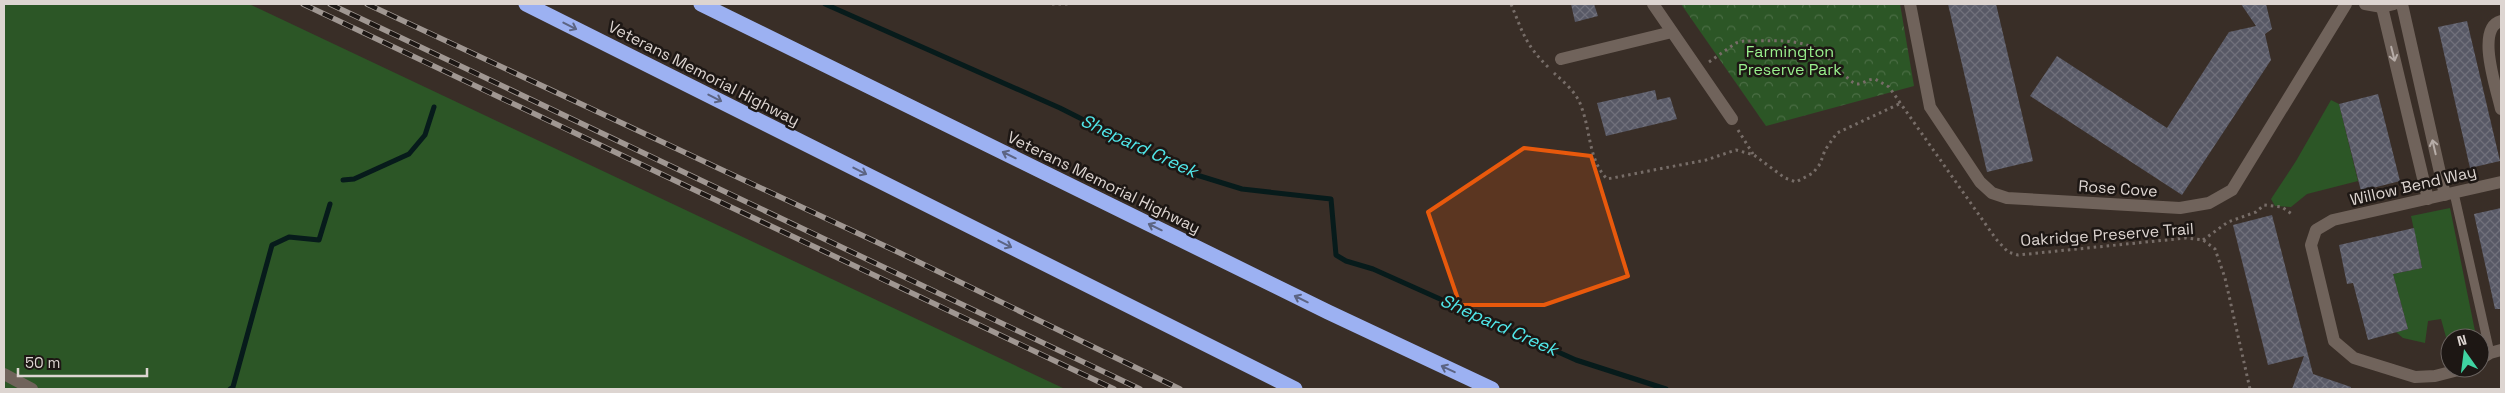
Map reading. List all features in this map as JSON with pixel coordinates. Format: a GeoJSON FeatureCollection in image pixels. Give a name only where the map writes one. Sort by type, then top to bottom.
{"type":"FeatureCollection","features":[{"type":"Feature","properties":{"kind":"highway","name":"Veterans Memorial Highway"},"geometry":{"type":"LineString","coordinates":[[526,4],[1295,389]]}},
{"type":"Feature","properties":{"kind":"highway","name":"Veterans Memorial Highway"},"geometry":{"type":"LineString","coordinates":[[701,4],[1328,312],[1492,389]]}},
{"type":"Feature","properties":{"kind":"street"},"geometry":{"type":"LineString","coordinates":[[1653,4],[1732,119]]}},
{"type":"Feature","properties":{"kind":"street","name":"Rose Cove"},"geometry":{"type":"LineString","coordinates":[[1910,4],[1930,107],[1980,182],[1992,193],[2007,198],[2180,208],[2209,203],[2232,190],[2346,4]]}},
{"type":"Feature","properties":{"kind":"street"},"geometry":{"type":"LineString","coordinates":[[2365,4],[2388,5],[2428,199]]}},
{"type":"Feature","properties":{"kind":"street"},"geometry":{"type":"LineString","coordinates":[[2402,4],[2449,194]]}},
{"type":"Feature","properties":{"kind":"street"},"geometry":{"type":"LineString","coordinates":[[2501,21],[2488,33],[2488,48],[2501,108]]}},
{"type":"Feature","properties":{"kind":"street"},"geometry":{"type":"LineString","coordinates":[[1561,59],[1672,32]]}},
{"type":"Feature","properties":{"kind":"street","name":"Willow Bend Way"},"geometry":{"type":"LineString","coordinates":[[2440,375],[2415,377],[2354,358],[2334,341],[2311,245],[2316,230],[2333,220],[2501,182]]}},
{"type":"Feature","properties":{"kind":"street"},"geometry":{"type":"LineString","coordinates":[[4,374],[32,389]]}},
{"type":"Feature","properties":{"kind":"lane"},"geometry":{"type":"LineString","coordinates":[[2449,194],[2483,328]]}},
{"type":"Feature","properties":{"kind":"path"},"geometry":{"type":"LineString","coordinates":[[1052,4],[1071,4]]}},
{"type":"Feature","properties":{"kind":"path"},"geometry":{"type":"LineString","coordinates":[[1511,4],[1526,42],[1535,55],[1570,88],[1581,105],[1596,168],[1606,179],[1706,160],[1736,150],[1754,155],[1785,178],[1796,182],[1813,173],[1820,164],[1825,150],[1837,133],[1899,104]]}},
{"type":"Feature","properties":{"kind":"path","name":"Oakridge Preserve Trail"},"geometry":{"type":"LineString","coordinates":[[1698,70],[1736,43],[1744,41],[1799,42],[1818,49],[1834,62],[1850,81],[1857,84],[1875,79],[1889,87],[1899,104],[2002,247],[2008,252],[2018,255],[2186,238],[2203,240],[2215,249],[2225,278],[2250,389]]}},
{"type":"Feature","properties":{"kind":"path"},"geometry":{"type":"LineString","coordinates":[[1732,119],[1754,155]]}},
{"type":"Feature","properties":{"kind":"path"},"geometry":{"type":"LineString","coordinates":[[2203,240],[2228,222],[2256,212],[2264,205],[2282,206],[2293,215]]}},
{"type":"Feature","properties":{"kind":"highlighted area"},"geometry":{"type":"Polygon","coordinates":[[[1524,148],[1591,156],[1628,276],[1544,305],[1460,305],[1428,212],[1524,148]]]}},
{"type":"Feature","properties":{"kind":"green space"},"geometry":{"type":"Polygon","coordinates":[[[4,4],[249,4],[1065,389],[4,389],[4,4]]]}},
{"type":"Feature","properties":{"kind":"green space","name":"Farmington Preserve Park"},"geometry":{"type":"Polygon","coordinates":[[[1681,4],[1900,4],[1914,86],[1766,126],[1681,4]]]}},
{"type":"Feature","properties":{"kind":"green space"},"geometry":{"type":"Polygon","coordinates":[[[2331,100],[2339,104],[2358,181],[2307,194],[2291,207],[2275,206],[2271,199],[2296,161],[2331,100]]]}},
{"type":"Feature","properties":{"kind":"green space"},"geometry":{"type":"Polygon","coordinates":[[[2450,208],[2474,328],[2443,328],[2441,319],[2428,321],[2425,343],[2403,338],[2396,332],[2408,329],[2393,274],[2422,268],[2411,216],[2450,208]]]}},
{"type":"Feature","properties":{"kind":"building"},"geometry":{"type":"Polygon","coordinates":[[[1571,4],[1594,4],[1598,16],[1575,22],[1571,4]]]}},
{"type":"Feature","properties":{"kind":"building"},"geometry":{"type":"Polygon","coordinates":[[[1948,4],[1996,4],[2033,161],[1987,172],[1948,4]]]}},
{"type":"Feature","properties":{"kind":"building"},"geometry":{"type":"Polygon","coordinates":[[[2241,4],[2266,4],[2272,29],[2265,34],[2271,60],[2182,195],[2030,96],[2057,56],[2167,128],[2229,32],[2256,26],[2241,4]]]}},
{"type":"Feature","properties":{"kind":"building"},"geometry":{"type":"Polygon","coordinates":[[[2467,21],[2500,161],[2470,168],[2438,27],[2467,21]]]}},
{"type":"Feature","properties":{"kind":"building"},"geometry":{"type":"Polygon","coordinates":[[[1655,90],[1657,100],[1670,97],[1677,119],[1606,136],[1597,103],[1655,90]]]}},
{"type":"Feature","properties":{"kind":"building"},"geometry":{"type":"Polygon","coordinates":[[[2378,94],[2400,181],[2361,191],[2339,104],[2378,94]]]}},
{"type":"Feature","properties":{"kind":"building"},"geometry":{"type":"Polygon","coordinates":[[[2501,208],[2501,309],[2495,309],[2474,214],[2501,208]]]}},
{"type":"Feature","properties":{"kind":"building"},"geometry":{"type":"Polygon","coordinates":[[[2272,215],[2313,374],[2351,387],[2351,389],[2292,389],[2304,356],[2268,365],[2233,225],[2272,215]]]}},
{"type":"Feature","properties":{"kind":"building"},"geometry":{"type":"Polygon","coordinates":[[[2414,228],[2422,268],[2393,274],[2408,329],[2368,340],[2353,283],[2347,284],[2339,245],[2414,228]]]}},
{"type":"Feature","properties":{"kind":"waterway","name":"Shepard Creek"},"geometry":{"type":"LineString","coordinates":[[825,4],[1060,108],[1187,172],[1242,189],[1331,199],[1336,255],[1346,261],[1373,269],[1576,360],[1666,389]]}},
{"type":"Feature","properties":{"kind":"waterway","name":"Shepard Creek"},"geometry":{"type":"LineString","coordinates":[[343,180],[354,179],[409,154],[425,135],[434,107]]}},
{"type":"Feature","properties":{"kind":"waterway","name":"Shepard Creek"},"geometry":{"type":"LineString","coordinates":[[230,389],[233,387],[272,245],[289,237],[319,240],[330,204]]}},
{"type":"Feature","properties":{"kind":"railway"},"geometry":{"type":"LineString","coordinates":[[303,4],[1114,389]]}},
{"type":"Feature","properties":{"kind":"railway"},"geometry":{"type":"LineString","coordinates":[[330,4],[1140,389]]}},
{"type":"Feature","properties":{"kind":"railway"},"geometry":{"type":"LineString","coordinates":[[367,4],[900,253],[1180,389]]}}]}
